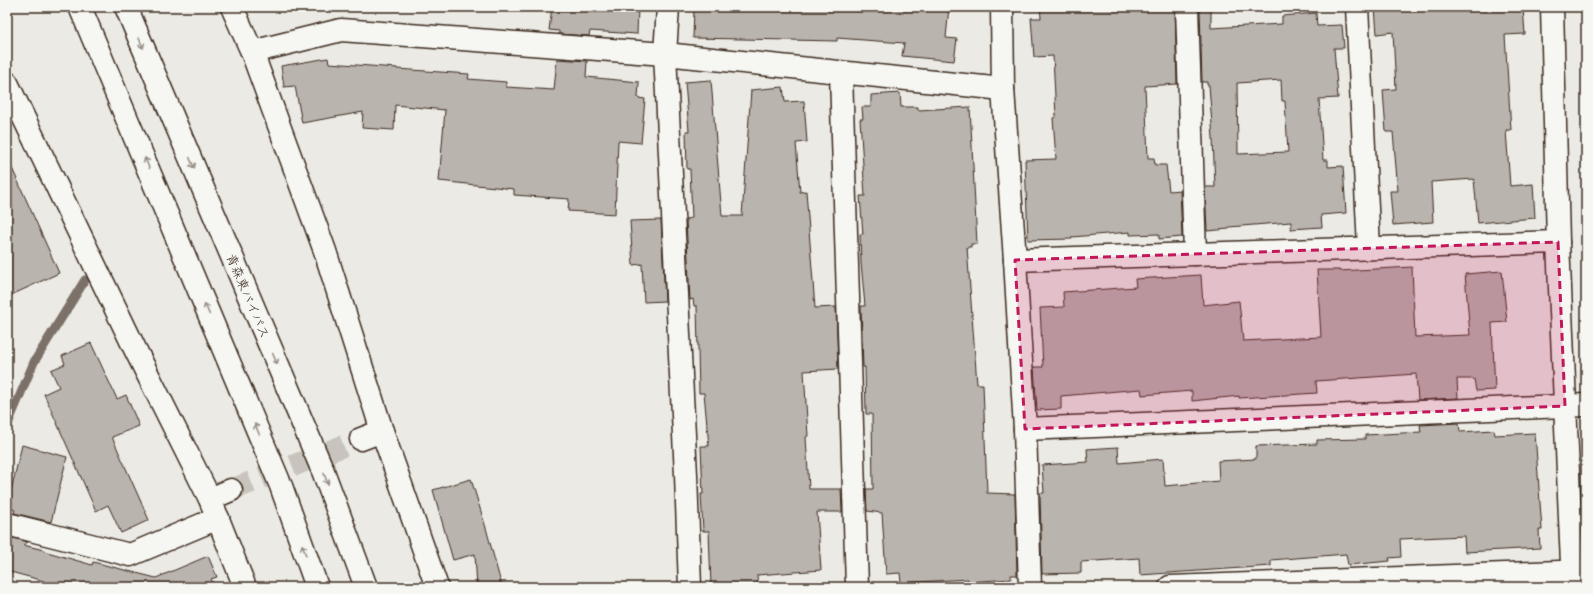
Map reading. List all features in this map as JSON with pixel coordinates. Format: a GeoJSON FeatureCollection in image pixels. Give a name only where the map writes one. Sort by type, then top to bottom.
{"type":"FeatureCollection","features":[{"type":"Feature","properties":{"kind":"main road"},"geometry":{"type":"LineString","coordinates":[[80,7],[281,486],[317,587]]}},
{"type":"Feature","properties":{"kind":"main road","name":"青森東バイパス"},"geometry":{"type":"LineString","coordinates":[[126,7],[323,471],[366,587]]}},
{"type":"Feature","properties":{"kind":"main road"},"geometry":{"type":"LineString","coordinates":[[232,7],[252,52],[325,251],[382,431],[438,587]]}},
{"type":"Feature","properties":{"kind":"main road"},"geometry":{"type":"LineString","coordinates":[[668,7],[666,54],[690,587]]}},
{"type":"Feature","properties":{"kind":"main road"},"geometry":{"type":"LineString","coordinates":[[1002,7],[1002,90],[1015,260],[1024,429],[1030,587]]}},
{"type":"Feature","properties":{"kind":"main road"},"geometry":{"type":"LineString","coordinates":[[1187,7],[1195,254]]}},
{"type":"Feature","properties":{"kind":"main road"},"geometry":{"type":"LineString","coordinates":[[1357,7],[1369,248]]}},
{"type":"Feature","properties":{"kind":"main road"},"geometry":{"type":"LineString","coordinates":[[1170,587],[1577,577],[1576,405],[1558,242],[1552,7]]}},
{"type":"Feature","properties":{"kind":"main road"},"geometry":{"type":"LineString","coordinates":[[252,52],[341,30],[666,54],[1002,90]]}},
{"type":"Feature","properties":{"kind":"main road"},"geometry":{"type":"LineString","coordinates":[[841,72],[857,587]]}},
{"type":"Feature","properties":{"kind":"main road"},"geometry":{"type":"LineString","coordinates":[[7,83],[214,509],[245,587]]}},
{"type":"Feature","properties":{"kind":"main road"},"geometry":{"type":"LineString","coordinates":[[1015,260],[1558,242]]}},
{"type":"Feature","properties":{"kind":"main road"},"geometry":{"type":"LineString","coordinates":[[1024,429],[1576,405]]}},
{"type":"Feature","properties":{"kind":"main road"},"geometry":{"type":"LineString","coordinates":[[361,438],[382,431]]}},
{"type":"Feature","properties":{"kind":"main road"},"geometry":{"type":"LineString","coordinates":[[7,524],[130,555],[214,509],[231,490]]}},
{"type":"Feature","properties":{"kind":"highlighted area"},"geometry":{"type":"Polygon","coordinates":[[[1558,242],[1565,406],[1025,429],[1015,260],[1558,242]]]}},
{"type":"Feature","properties":{"kind":"building"},"geometry":{"type":"Polygon","coordinates":[[[552,7],[638,7],[637,34],[590,31],[589,36],[559,34],[559,31],[549,30],[552,7]]]}},
{"type":"Feature","properties":{"kind":"building"},"geometry":{"type":"Polygon","coordinates":[[[694,7],[880,7],[907,10],[907,7],[949,7],[946,38],[957,39],[954,61],[902,56],[904,43],[837,38],[837,41],[693,38],[694,7]]]}},
{"type":"Feature","properties":{"kind":"building"},"geometry":{"type":"Polygon","coordinates":[[[1040,7],[1175,7],[1177,84],[1145,86],[1148,158],[1154,158],[1155,165],[1166,165],[1169,191],[1180,190],[1182,237],[1159,239],[1159,234],[1130,235],[1130,232],[1072,237],[1072,239],[1028,240],[1025,160],[1056,159],[1053,118],[1056,117],[1053,56],[1034,57],[1031,18],[1041,18],[1040,7]]]}},
{"type":"Feature","properties":{"kind":"building"},"geometry":{"type":"Polygon","coordinates":[[[1200,7],[1211,7],[1211,28],[1282,24],[1282,16],[1316,13],[1317,26],[1342,25],[1344,48],[1334,48],[1338,98],[1319,99],[1323,160],[1328,160],[1328,167],[1343,166],[1346,213],[1321,215],[1322,227],[1291,229],[1291,222],[1229,227],[1229,229],[1207,231],[1205,187],[1215,187],[1209,85],[1207,85],[1207,82],[1202,82],[1200,7]],[[1281,80],[1237,83],[1238,154],[1288,152],[1285,101],[1282,101],[1281,80]]]}},
{"type":"Feature","properties":{"kind":"building"},"geometry":{"type":"Polygon","coordinates":[[[1375,7],[1523,7],[1525,34],[1505,35],[1511,130],[1506,130],[1510,186],[1533,184],[1535,218],[1478,223],[1474,179],[1431,182],[1433,222],[1393,225],[1390,191],[1398,191],[1393,132],[1386,132],[1383,90],[1396,89],[1393,32],[1377,34],[1375,7]]]}},
{"type":"Feature","properties":{"kind":"building"},"geometry":{"type":"Polygon","coordinates":[[[328,58],[329,63],[469,74],[468,79],[506,82],[506,87],[554,90],[557,59],[587,61],[586,77],[639,82],[638,98],[645,99],[641,143],[618,141],[615,214],[568,211],[569,199],[514,195],[514,189],[439,181],[445,110],[395,105],[394,130],[362,128],[363,112],[302,123],[295,86],[284,87],[281,66],[328,58]]]}},
{"type":"Feature","properties":{"kind":"building"},"geometry":{"type":"Polygon","coordinates":[[[711,80],[722,216],[742,216],[751,90],[783,87],[785,102],[804,101],[807,142],[796,143],[800,192],[806,191],[815,308],[836,307],[838,369],[804,371],[808,436],[806,437],[809,489],[841,489],[842,512],[817,512],[821,570],[757,575],[758,587],[711,587],[709,531],[703,531],[701,446],[709,446],[704,393],[699,393],[697,306],[694,306],[693,299],[690,300],[686,219],[692,218],[690,169],[687,169],[686,131],[689,131],[685,82],[711,80]]]}},
{"type":"Feature","properties":{"kind":"building"},"geometry":{"type":"Polygon","coordinates":[[[900,93],[901,107],[918,107],[918,110],[970,107],[977,244],[971,244],[971,247],[967,247],[977,384],[983,384],[987,493],[1015,494],[1017,575],[1011,575],[1011,579],[968,582],[968,579],[901,583],[900,573],[886,574],[882,513],[867,511],[866,489],[873,489],[872,414],[866,414],[865,367],[863,367],[861,306],[865,306],[861,263],[860,234],[863,234],[860,196],[865,196],[860,119],[863,119],[862,107],[871,107],[871,95],[900,93]]]}},
{"type":"Feature","properties":{"kind":"building"},"geometry":{"type":"Polygon","coordinates":[[[7,157],[59,273],[7,297],[7,157]]]}},
{"type":"Feature","properties":{"kind":"building"},"geometry":{"type":"Polygon","coordinates":[[[661,220],[665,301],[644,302],[642,264],[633,265],[630,221],[661,220]]]}},
{"type":"Feature","properties":{"kind":"building"},"geometry":{"type":"Polygon","coordinates":[[[1412,267],[1415,337],[1470,335],[1465,274],[1502,271],[1507,322],[1492,323],[1495,390],[1476,391],[1474,379],[1457,379],[1458,398],[1418,400],[1416,374],[1316,381],[1317,393],[1239,398],[1239,396],[1192,401],[1192,391],[1142,395],[1141,389],[1061,396],[1061,409],[1037,410],[1034,367],[1043,367],[1040,308],[1064,307],[1063,292],[1136,287],[1135,279],[1201,275],[1203,305],[1239,301],[1243,341],[1321,337],[1317,270],[1339,271],[1412,267]]]}},
{"type":"Feature","properties":{"kind":"building"},"geometry":{"type":"Polygon","coordinates":[[[91,343],[117,399],[126,395],[139,426],[112,437],[149,520],[121,533],[108,505],[96,511],[44,394],[59,387],[51,370],[65,364],[62,356],[91,343]]]}},
{"type":"Feature","properties":{"kind":"building"},"geometry":{"type":"Polygon","coordinates":[[[1459,423],[1460,432],[1494,430],[1495,435],[1535,433],[1542,530],[1539,530],[1540,548],[1465,552],[1464,536],[1400,539],[1401,557],[1389,558],[1390,561],[1348,565],[1346,554],[1271,560],[1271,566],[1140,575],[1139,558],[1081,562],[1081,573],[1042,574],[1040,493],[1044,493],[1042,465],[1088,462],[1087,449],[1118,447],[1119,463],[1163,459],[1165,486],[1219,481],[1218,461],[1256,459],[1256,446],[1317,444],[1317,440],[1365,439],[1365,435],[1421,432],[1420,425],[1459,423]]]}},
{"type":"Feature","properties":{"kind":"building"},"geometry":{"type":"Polygon","coordinates":[[[22,445],[67,457],[51,522],[14,513],[15,510],[7,507],[22,445]]]}},
{"type":"Feature","properties":{"kind":"building"},"geometry":{"type":"Polygon","coordinates":[[[471,479],[502,587],[477,587],[475,554],[453,560],[433,490],[471,479]]]}},
{"type":"Feature","properties":{"kind":"building"},"geometry":{"type":"Polygon","coordinates":[[[9,537],[28,542],[23,545],[92,565],[93,562],[156,578],[208,556],[217,577],[211,579],[215,587],[43,587],[44,581],[7,571],[7,540],[9,537]]]}},
{"type":"Feature","properties":{"kind":"waterway"},"geometry":{"type":"LineString","coordinates":[[7,426],[34,362],[85,280]]}},
{"type":"Feature","properties":{"kind":"tunnel"},"geometry":{"type":"LineString","coordinates":[[231,490],[361,439]]}}]}
